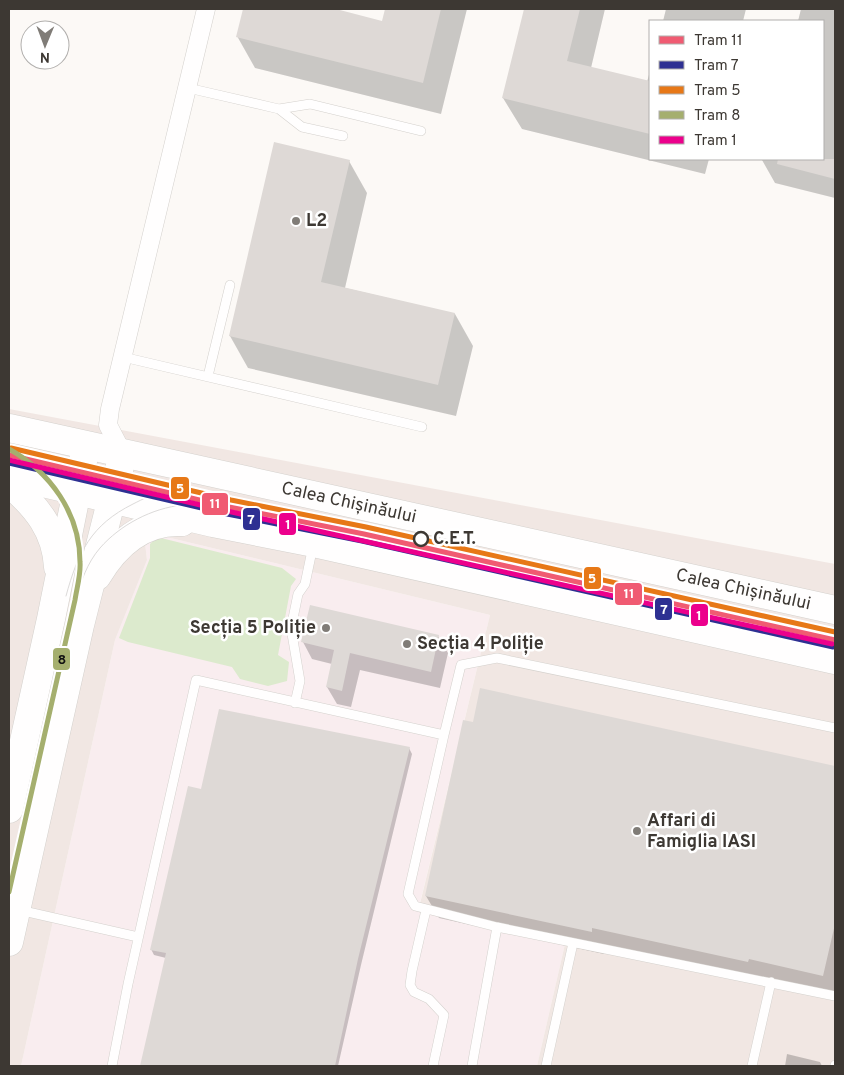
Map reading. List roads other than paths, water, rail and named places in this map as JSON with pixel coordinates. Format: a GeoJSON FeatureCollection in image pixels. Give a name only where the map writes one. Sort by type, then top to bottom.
{"type":"FeatureCollection","features":[{"type":"Feature","properties":{"kind":"main road","name":"Calea Chișinăului"},"geometry":{"type":"LineString","coordinates":[[9,428],[835,610]]}},
{"type":"Feature","properties":{"kind":"main road"},"geometry":{"type":"LineString","coordinates":[[9,810],[86,446]]}},
{"type":"Feature","properties":{"kind":"main road"},"geometry":{"type":"LineString","coordinates":[[9,942],[12,908],[123,454]]}},
{"type":"Feature","properties":{"kind":"main road"},"geometry":{"type":"LineString","coordinates":[[9,475],[213,523],[314,544],[719,636],[835,660]]}},
{"type":"Feature","properties":{"kind":"main road"},"geometry":{"type":"LineString","coordinates":[[9,483],[36,507],[45,522],[58,556],[59,580]]}},
{"type":"Feature","properties":{"kind":"main road"},"geometry":{"type":"LineString","coordinates":[[90,588],[103,566],[117,550],[132,536],[148,526],[167,521],[213,523]]}},
{"type":"Feature","properties":{"kind":"street"},"geometry":{"type":"LineString","coordinates":[[86,446],[108,425],[206,9]]}},
{"type":"Feature","properties":{"kind":"street"},"geometry":{"type":"LineString","coordinates":[[108,425],[123,454]]}},
{"type":"Feature","properties":{"kind":"lane"},"geometry":{"type":"LineString","coordinates":[[188,88],[280,109],[310,104],[421,131]]}},
{"type":"Feature","properties":{"kind":"lane"},"geometry":{"type":"LineString","coordinates":[[280,109],[302,127],[343,136]]}},
{"type":"Feature","properties":{"kind":"lane"},"geometry":{"type":"LineString","coordinates":[[208,376],[230,285]]}},
{"type":"Feature","properties":{"kind":"lane"},"geometry":{"type":"LineString","coordinates":[[123,356],[422,427]]}},
{"type":"Feature","properties":{"kind":"lane"},"geometry":{"type":"LineString","coordinates":[[295,703],[300,681],[291,628],[298,594],[305,584],[314,544]]}},
{"type":"Feature","properties":{"kind":"lane"},"geometry":{"type":"LineString","coordinates":[[835,728],[497,658],[462,665],[408,894],[415,906],[497,927],[835,996]]}},
{"type":"Feature","properties":{"kind":"lane"},"geometry":{"type":"LineString","coordinates":[[112,1066],[138,937],[196,680],[444,736]]}},
{"type":"Feature","properties":{"kind":"lane"},"geometry":{"type":"LineString","coordinates":[[12,908],[138,937]]}},
{"type":"Feature","properties":{"kind":"lane"},"geometry":{"type":"LineString","coordinates":[[426,910],[410,985],[414,992],[429,1000],[444,1015],[433,1066]]}},
{"type":"Feature","properties":{"kind":"lane"},"geometry":{"type":"LineString","coordinates":[[472,1066],[497,927]]}},
{"type":"Feature","properties":{"kind":"lane"},"geometry":{"type":"LineString","coordinates":[[546,1066],[573,943]]}},
{"type":"Feature","properties":{"kind":"lane"},"geometry":{"type":"LineString","coordinates":[[752,1066],[771,982]]}},
{"type":"Feature","properties":{"kind":"tram line","name":"5"},"geometry":{"type":"LineString","coordinates":[[11,448],[231,500],[366,527],[835,632]]}},
{"type":"Feature","properties":{"kind":"tram line","name":"8"},"geometry":{"type":"LineString","coordinates":[[9,449],[37,469],[60,496],[75,527],[79,544],[80,567],[75,600],[9,892]]}},
{"type":"Feature","properties":{"kind":"tram line","name":"11"},"geometry":{"type":"LineString","coordinates":[[9,455],[229,507],[364,534],[835,640]]}},
{"type":"Feature","properties":{"kind":"tram line","name":"1"},"geometry":{"type":"LineString","coordinates":[[9,460],[209,507],[832,644]]}},
{"type":"Feature","properties":{"kind":"tram line","name":"7"},"geometry":{"type":"LineString","coordinates":[[9,463],[227,514],[362,541],[833,647]]}},
{"type":"Feature","properties":{"kind":"tram line"},"geometry":{"type":"LineString","coordinates":[[66,596],[81,553],[88,541],[106,521],[133,504],[153,495],[177,492],[212,492]]}},
{"type":"Feature","properties":{"kind":"tram line"},"geometry":{"type":"LineString","coordinates":[[75,600],[85,573],[95,554],[108,540],[127,525],[148,514],[171,507],[194,504],[229,507]]}},
{"type":"Feature","properties":{"kind":"place","name":"L2"},"geometry":{"type":"Point","coordinates":[296,221]}},
{"type":"Feature","properties":{"kind":"place","name":"C.E.T."},"geometry":{"type":"Point","coordinates":[421,539]}},
{"type":"Feature","properties":{"kind":"place","name":"Secția 5 Poliție"},"geometry":{"type":"Point","coordinates":[326,628]}},
{"type":"Feature","properties":{"kind":"place","name":"Secția 4 Poliție"},"geometry":{"type":"Point","coordinates":[407,644]}},
{"type":"Feature","properties":{"kind":"place","name":"Affari di Famiglia IASI"},"geometry":{"type":"Point","coordinates":[637,831]}}]}
